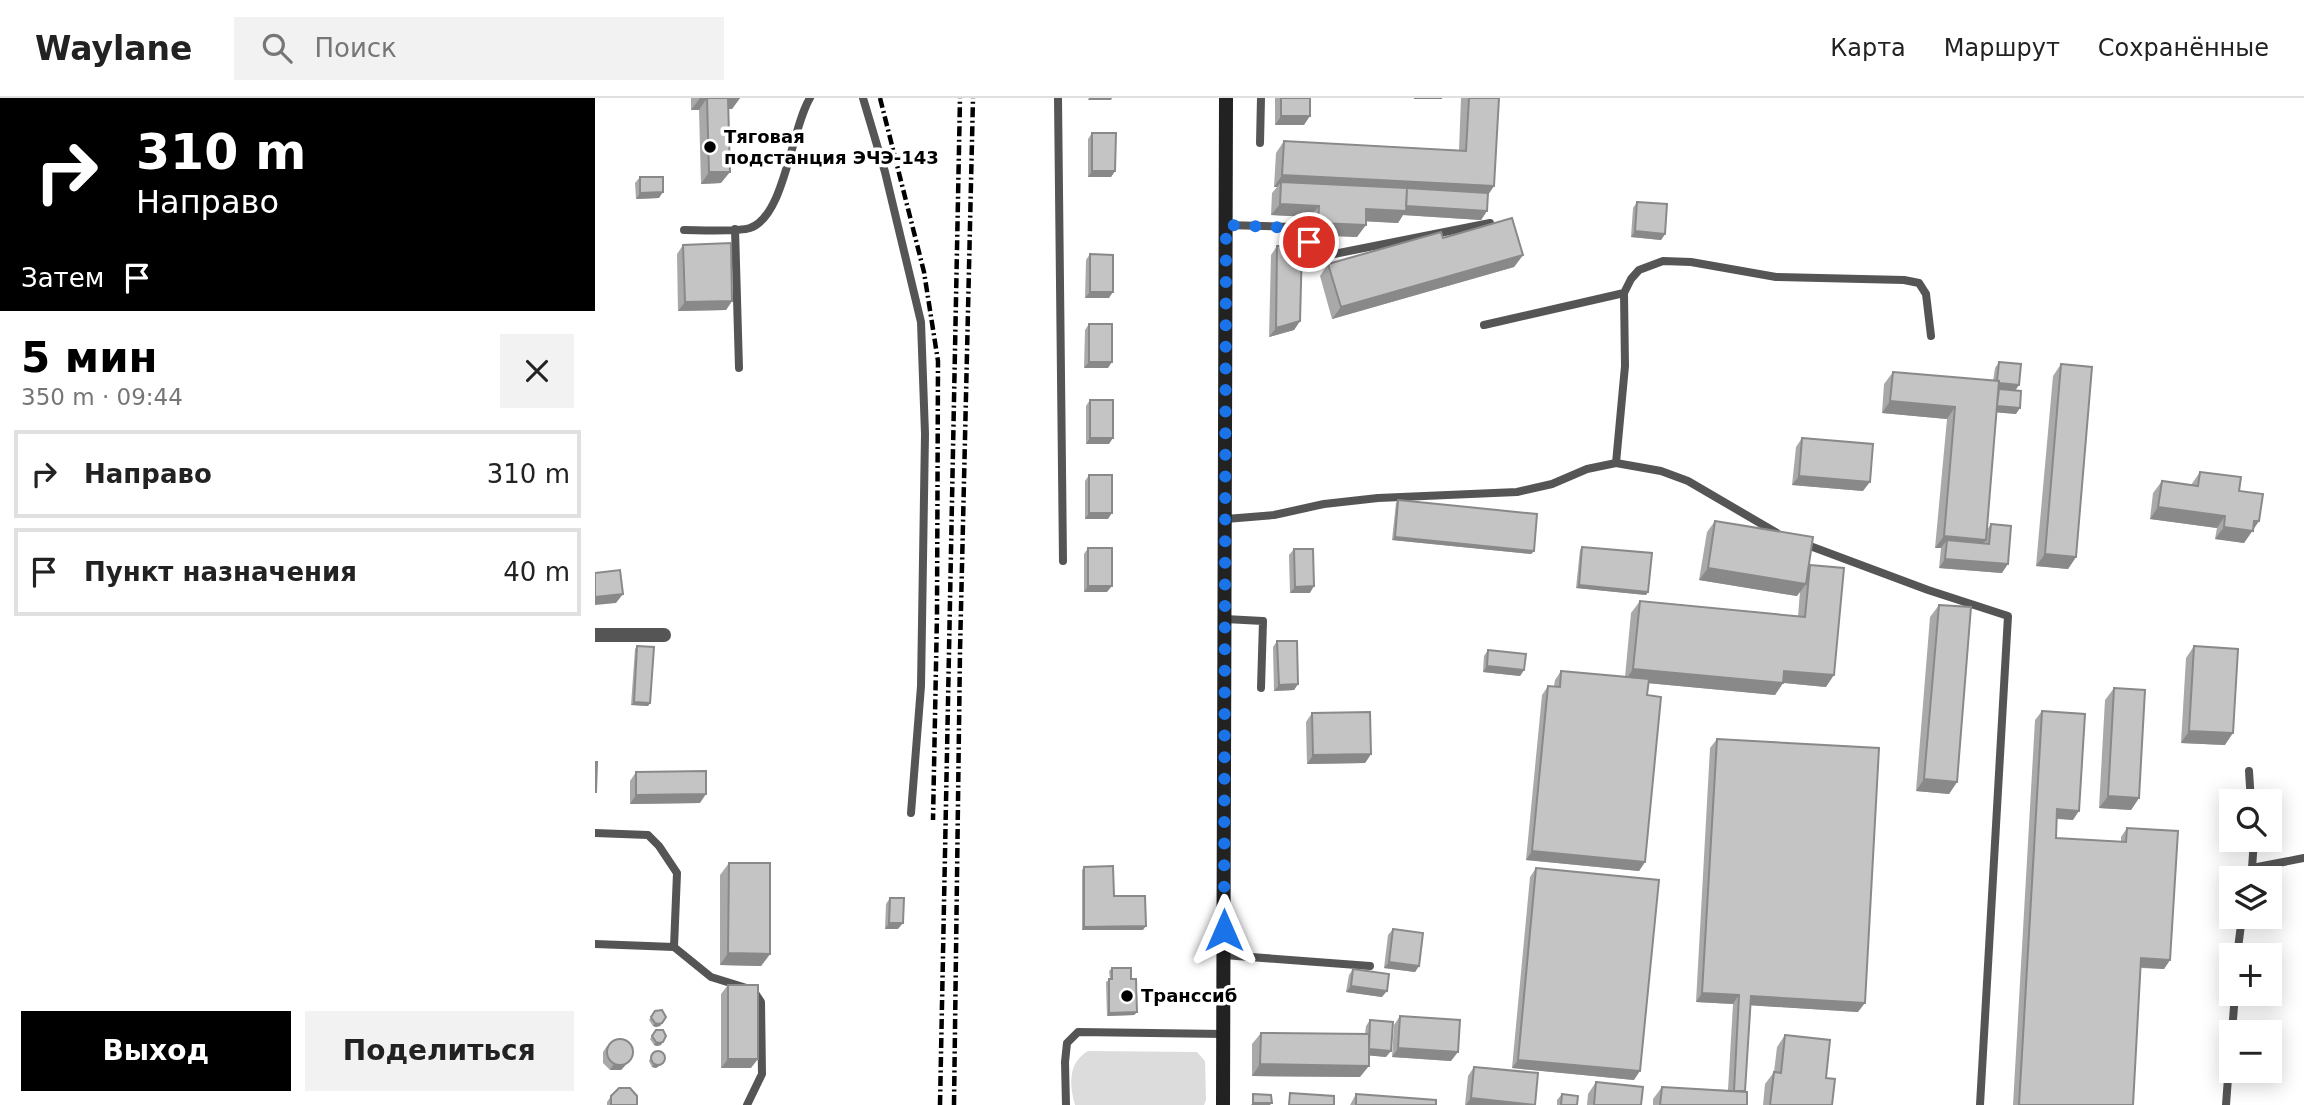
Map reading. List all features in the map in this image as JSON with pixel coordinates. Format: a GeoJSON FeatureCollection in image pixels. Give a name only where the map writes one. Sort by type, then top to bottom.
{"type":"FeatureCollection","features":[{"type":"Feature","properties":{"kind":"main road"},"geometry":{"type":"LineString","coordinates":[[1223,1105],[1226,98]]}},
{"type":"Feature","properties":{"kind":"street"},"geometry":{"type":"LineString","coordinates":[[595,635],[664,635]]}},
{"type":"Feature","properties":{"kind":"lane"},"geometry":{"type":"LineString","coordinates":[[684,230],[750,228],[765,217],[778,195],[800,117],[810,98]]}},
{"type":"Feature","properties":{"kind":"lane"},"geometry":{"type":"LineString","coordinates":[[863,98],[885,172],[921,322],[925,434],[921,686],[911,813]]}},
{"type":"Feature","properties":{"kind":"lane"},"geometry":{"type":"LineString","coordinates":[[1058,98],[1063,561]]}},
{"type":"Feature","properties":{"kind":"lane"},"geometry":{"type":"LineString","coordinates":[[1261,98],[1261,143]]}},
{"type":"Feature","properties":{"kind":"lane"},"geometry":{"type":"LineString","coordinates":[[1226,225],[1293,228],[1324,256],[1490,223]]}},
{"type":"Feature","properties":{"kind":"lane"},"geometry":{"type":"LineString","coordinates":[[735,229],[739,368]]}},
{"type":"Feature","properties":{"kind":"lane"},"geometry":{"type":"LineString","coordinates":[[1616,463],[1625,366],[1624,293],[1639,270],[1663,261],[1691,261],[1776,277],[1904,280],[1919,283],[1926,294],[1931,336]]}},
{"type":"Feature","properties":{"kind":"lane"},"geometry":{"type":"LineString","coordinates":[[1484,325],[1624,293]]}},
{"type":"Feature","properties":{"kind":"lane"},"geometry":{"type":"LineString","coordinates":[[1226,519],[1378,498],[1517,492],[1552,484],[1587,469],[1616,463],[1661,471],[1688,481],[1771,531],[1784,536]]}},
{"type":"Feature","properties":{"kind":"lane"},"geometry":{"type":"LineString","coordinates":[[1797,541],[1917,586],[2008,616],[1980,1105]]}},
{"type":"Feature","properties":{"kind":"lane"},"geometry":{"type":"LineString","coordinates":[[1225,619],[1263,621],[1261,688]]}},
{"type":"Feature","properties":{"kind":"lane"},"geometry":{"type":"LineString","coordinates":[[2249,771],[2250,789]]}},
{"type":"Feature","properties":{"kind":"lane"},"geometry":{"type":"LineString","coordinates":[[595,834],[648,835],[659,846],[677,873],[674,947]]}},
{"type":"Feature","properties":{"kind":"lane"},"geometry":{"type":"LineString","coordinates":[[2262,866],[2304,858]]}},
{"type":"Feature","properties":{"kind":"lane"},"geometry":{"type":"LineString","coordinates":[[595,944],[674,947],[711,977],[753,990],[761,1002],[762,1074],[747,1105]]}},
{"type":"Feature","properties":{"kind":"lane"},"geometry":{"type":"LineString","coordinates":[[1224,956],[1370,966]]}},
{"type":"Feature","properties":{"kind":"lane"},"geometry":{"type":"LineString","coordinates":[[1066,1105],[1067,1043],[1078,1032],[1224,1034]]}},
{"type":"Feature","properties":{"kind":"lane"},"geometry":{"type":"LineString","coordinates":[[2226,1105],[2228,1083]]}},
{"type":"Feature","properties":{"kind":"shaded area"},"geometry":{"type":"Polygon","coordinates":[[[1088,1051],[1197,1052],[1205,1061],[1204,1105],[1075,1105],[1072,1075],[1081,1056],[1088,1051]]]}},
{"type":"Feature","properties":{"kind":"building"},"geometry":{"type":"Polygon","coordinates":[[[707,98],[728,98],[730,172],[709,172],[707,98]]]}},
{"type":"Feature","properties":{"kind":"building"},"geometry":{"type":"Polygon","coordinates":[[[1281,98],[1310,98],[1310,116],[1281,116],[1281,98]]]}},
{"type":"Feature","properties":{"kind":"building"},"geometry":{"type":"Polygon","coordinates":[[[1469,98],[1499,98],[1494,186],[1282,175],[1284,141],[1466,151],[1469,98]]]}},
{"type":"Feature","properties":{"kind":"building"},"geometry":{"type":"Polygon","coordinates":[[[1092,133],[1116,133],[1115,171],[1092,171],[1092,133]]]}},
{"type":"Feature","properties":{"kind":"building"},"geometry":{"type":"Polygon","coordinates":[[[640,177],[663,177],[663,192],[640,193],[640,177]]]}},
{"type":"Feature","properties":{"kind":"building"},"geometry":{"type":"Polygon","coordinates":[[[1281,182],[1407,188],[1406,211],[1366,209],[1366,225],[1318,223],[1319,206],[1280,204],[1281,182]]]}},
{"type":"Feature","properties":{"kind":"building"},"geometry":{"type":"Polygon","coordinates":[[[1407,188],[1488,193],[1487,211],[1406,206],[1407,188]]]}},
{"type":"Feature","properties":{"kind":"building"},"geometry":{"type":"Polygon","coordinates":[[[1637,202],[1667,204],[1665,234],[1635,231],[1637,202]]]}},
{"type":"Feature","properties":{"kind":"building"},"geometry":{"type":"Polygon","coordinates":[[[1512,218],[1523,255],[1341,307],[1328,264],[1441,232],[1443,238],[1512,218]]]}},
{"type":"Feature","properties":{"kind":"building"},"geometry":{"type":"Polygon","coordinates":[[[731,243],[732,301],[685,302],[683,245],[731,243]]]}},
{"type":"Feature","properties":{"kind":"building"},"geometry":{"type":"Polygon","coordinates":[[[1277,246],[1302,246],[1300,321],[1276,328],[1277,246]]]}},
{"type":"Feature","properties":{"kind":"building"},"geometry":{"type":"Polygon","coordinates":[[[1090,254],[1113,255],[1113,292],[1090,292],[1090,254]]]}},
{"type":"Feature","properties":{"kind":"building"},"geometry":{"type":"Polygon","coordinates":[[[1089,324],[1112,324],[1112,362],[1089,362],[1089,324]]]}},
{"type":"Feature","properties":{"kind":"building"},"geometry":{"type":"Polygon","coordinates":[[[1999,362],[2021,364],[2019,385],[1997,381],[1999,362]]]}},
{"type":"Feature","properties":{"kind":"building"},"geometry":{"type":"Polygon","coordinates":[[[2061,364],[2092,367],[2076,557],[2045,554],[2061,364]]]}},
{"type":"Feature","properties":{"kind":"building"},"geometry":{"type":"Polygon","coordinates":[[[1893,372],[1999,381],[1986,540],[1944,536],[1955,407],[1890,401],[1893,372]]]}},
{"type":"Feature","properties":{"kind":"building"},"geometry":{"type":"Polygon","coordinates":[[[1999,389],[2021,391],[2020,408],[1997,406],[1999,389]]]}},
{"type":"Feature","properties":{"kind":"building"},"geometry":{"type":"Polygon","coordinates":[[[1090,400],[1113,400],[1113,438],[1090,438],[1090,400]]]}},
{"type":"Feature","properties":{"kind":"building"},"geometry":{"type":"Polygon","coordinates":[[[1802,438],[1873,444],[1870,482],[1799,476],[1802,438]]]}},
{"type":"Feature","properties":{"kind":"building"},"geometry":{"type":"Polygon","coordinates":[[[2200,472],[2241,477],[2239,491],[2263,494],[2259,521],[2254,521],[2253,531],[2224,527],[2225,516],[2158,507],[2162,481],[2198,486],[2200,472]]]}},
{"type":"Feature","properties":{"kind":"building"},"geometry":{"type":"Polygon","coordinates":[[[1089,475],[1112,475],[1112,513],[1089,513],[1089,475]]]}},
{"type":"Feature","properties":{"kind":"building"},"geometry":{"type":"Polygon","coordinates":[[[1398,500],[1537,514],[1534,551],[1395,537],[1398,500]]]}},
{"type":"Feature","properties":{"kind":"building"},"geometry":{"type":"Polygon","coordinates":[[[1715,521],[1813,537],[1806,584],[1708,568],[1715,521]]]}},
{"type":"Feature","properties":{"kind":"building"},"geometry":{"type":"Polygon","coordinates":[[[1991,524],[2011,526],[2008,564],[1945,559],[1947,540],[1989,544],[1991,524]]]}},
{"type":"Feature","properties":{"kind":"building"},"geometry":{"type":"Polygon","coordinates":[[[1582,547],[1652,553],[1648,592],[1579,585],[1582,547]]]}},
{"type":"Feature","properties":{"kind":"building"},"geometry":{"type":"Polygon","coordinates":[[[1088,548],[1112,548],[1112,586],[1088,586],[1088,548]]]}},
{"type":"Feature","properties":{"kind":"building"},"geometry":{"type":"Polygon","coordinates":[[[1294,549],[1313,549],[1314,586],[1295,587],[1294,549]]]}},
{"type":"Feature","properties":{"kind":"building"},"geometry":{"type":"Polygon","coordinates":[[[1810,565],[1844,568],[1834,675],[1784,671],[1783,683],[1633,669],[1640,601],[1805,617],[1810,565]]]}},
{"type":"Feature","properties":{"kind":"building"},"geometry":{"type":"Polygon","coordinates":[[[620,570],[623,594],[595,597],[595,573],[620,570]]]}},
{"type":"Feature","properties":{"kind":"building"},"geometry":{"type":"Polygon","coordinates":[[[1939,605],[1971,607],[1957,782],[1924,779],[1939,605]]]}},
{"type":"Feature","properties":{"kind":"building"},"geometry":{"type":"Polygon","coordinates":[[[1277,641],[1297,641],[1298,684],[1279,685],[1277,641]]]}},
{"type":"Feature","properties":{"kind":"building"},"geometry":{"type":"Polygon","coordinates":[[[637,646],[654,647],[650,703],[634,702],[637,646]]]}},
{"type":"Feature","properties":{"kind":"building"},"geometry":{"type":"Polygon","coordinates":[[[2194,646],[2238,649],[2233,733],[2189,731],[2194,646]]]}},
{"type":"Feature","properties":{"kind":"building"},"geometry":{"type":"Polygon","coordinates":[[[1488,650],[1526,654],[1524,670],[1487,666],[1488,650]]]}},
{"type":"Feature","properties":{"kind":"building"},"geometry":{"type":"Polygon","coordinates":[[[1561,671],[1649,679],[1647,695],[1661,697],[1645,862],[1532,851],[1548,686],[1560,687],[1561,671]]]}},
{"type":"Feature","properties":{"kind":"building"},"geometry":{"type":"Polygon","coordinates":[[[2114,688],[2145,690],[2139,798],[2108,796],[2114,688]]]}},
{"type":"Feature","properties":{"kind":"building"},"geometry":{"type":"Polygon","coordinates":[[[2042,711],[2085,714],[2079,811],[2057,809],[2056,838],[2126,842],[2127,828],[2178,831],[2170,960],[2141,958],[2133,1105],[2019,1105],[2042,711]]]}},
{"type":"Feature","properties":{"kind":"building"},"geometry":{"type":"Polygon","coordinates":[[[1370,712],[1371,754],[1313,755],[1312,713],[1370,712]]]}},
{"type":"Feature","properties":{"kind":"building"},"geometry":{"type":"Polygon","coordinates":[[[1717,739],[1879,748],[1865,1003],[1751,996],[1745,1091],[1734,1091],[1739,995],[1702,993],[1717,739]]]}},
{"type":"Feature","properties":{"kind":"building"},"geometry":{"type":"Polygon","coordinates":[[[597,762],[596,792],[595,792],[597,762]]]}},
{"type":"Feature","properties":{"kind":"building"},"geometry":{"type":"Polygon","coordinates":[[[706,771],[706,794],[636,795],[636,772],[706,771]]]}},
{"type":"Feature","properties":{"kind":"building"},"geometry":{"type":"Polygon","coordinates":[[[729,863],[770,863],[770,954],[728,953],[729,863]]]}},
{"type":"Feature","properties":{"kind":"building"},"geometry":{"type":"Polygon","coordinates":[[[1113,866],[1114,896],[1145,896],[1146,926],[1084,927],[1084,867],[1113,866]]]}},
{"type":"Feature","properties":{"kind":"building"},"geometry":{"type":"Polygon","coordinates":[[[1536,868],[1659,880],[1640,1071],[1518,1060],[1536,868]]]}},
{"type":"Feature","properties":{"kind":"building"},"geometry":{"type":"Polygon","coordinates":[[[890,898],[904,898],[903,923],[889,923],[890,898]]]}},
{"type":"Feature","properties":{"kind":"building"},"geometry":{"type":"Polygon","coordinates":[[[1393,929],[1423,933],[1419,966],[1389,962],[1393,929]]]}},
{"type":"Feature","properties":{"kind":"building"},"geometry":{"type":"Polygon","coordinates":[[[1112,968],[1131,968],[1131,979],[1136,979],[1137,1012],[1109,1013],[1109,979],[1112,979],[1112,968]]]}},
{"type":"Feature","properties":{"kind":"building"},"geometry":{"type":"Polygon","coordinates":[[[1353,969],[1389,974],[1387,991],[1351,986],[1353,969]]]}},
{"type":"Feature","properties":{"kind":"building"},"geometry":{"type":"Polygon","coordinates":[[[728,985],[758,985],[758,1059],[728,1059],[728,985]]]}},
{"type":"Feature","properties":{"kind":"building"},"geometry":{"type":"Polygon","coordinates":[[[662,1010],[666,1017],[662,1023],[655,1023],[651,1017],[655,1011],[662,1010]]]}},
{"type":"Feature","properties":{"kind":"building"},"geometry":{"type":"Polygon","coordinates":[[[1400,1016],[1460,1020],[1458,1052],[1398,1048],[1400,1016]]]}},
{"type":"Feature","properties":{"kind":"building"},"geometry":{"type":"Polygon","coordinates":[[[1370,1020],[1393,1022],[1391,1051],[1369,1049],[1370,1020]]]}},
{"type":"Feature","properties":{"kind":"building"},"geometry":{"type":"Polygon","coordinates":[[[656,1030],[663,1030],[666,1036],[663,1042],[656,1042],[652,1036],[656,1030]]]}},
{"type":"Feature","properties":{"kind":"building"},"geometry":{"type":"Polygon","coordinates":[[[1261,1033],[1369,1034],[1369,1066],[1260,1064],[1261,1033]]]}},
{"type":"Feature","properties":{"kind":"building"},"geometry":{"type":"Polygon","coordinates":[[[1785,1035],[1830,1040],[1826,1078],[1835,1079],[1832,1105],[1770,1105],[1774,1072],[1781,1073],[1785,1035]]]}},
{"type":"Feature","properties":{"kind":"building"},"geometry":{"type":"Polygon","coordinates":[[[620,1039],[629,1043],[633,1052],[629,1061],[620,1065],[611,1061],[607,1052],[611,1043],[620,1039]]]}},
{"type":"Feature","properties":{"kind":"building"},"geometry":{"type":"Polygon","coordinates":[[[658,1051],[663,1053],[663,1063],[658,1065],[653,1063],[651,1058],[653,1053],[658,1051]]]}},
{"type":"Feature","properties":{"kind":"building"},"geometry":{"type":"Polygon","coordinates":[[[1474,1067],[1538,1073],[1535,1105],[1471,1098],[1474,1067]]]}},
{"type":"Feature","properties":{"kind":"building"},"geometry":{"type":"Polygon","coordinates":[[[1596,1082],[1643,1087],[1641,1105],[1594,1105],[1596,1082]]]}},
{"type":"Feature","properties":{"kind":"building"},"geometry":{"type":"Polygon","coordinates":[[[1662,1087],[1747,1092],[1747,1105],[1660,1105],[1662,1087]]]}},
{"type":"Feature","properties":{"kind":"building"},"geometry":{"type":"Polygon","coordinates":[[[619,1088],[630,1088],[637,1096],[637,1105],[611,1105],[611,1096],[619,1088]]]}},
{"type":"Feature","properties":{"kind":"building"},"geometry":{"type":"Polygon","coordinates":[[[1290,1093],[1334,1096],[1334,1105],[1289,1105],[1290,1093]]]}},
{"type":"Feature","properties":{"kind":"building"},"geometry":{"type":"Polygon","coordinates":[[[1253,1094],[1271,1095],[1272,1103],[1253,1103],[1253,1094]]]}},
{"type":"Feature","properties":{"kind":"building"},"geometry":{"type":"Polygon","coordinates":[[[1356,1094],[1436,1100],[1436,1105],[1356,1105],[1356,1094]]]}},
{"type":"Feature","properties":{"kind":"building"},"geometry":{"type":"Polygon","coordinates":[[[1562,1094],[1578,1096],[1577,1105],[1561,1105],[1562,1094]]]}},
{"type":"Feature","properties":{"kind":"railway"},"geometry":{"type":"LineString","coordinates":[[880,98],[924,272],[938,361],[933,820]]}},
{"type":"Feature","properties":{"kind":"railway"},"geometry":{"type":"LineString","coordinates":[[940,1105],[960,98]]}},
{"type":"Feature","properties":{"kind":"railway"},"geometry":{"type":"LineString","coordinates":[[954,1105],[960,651],[973,98]]}},
{"type":"Feature","properties":{"kind":"place","name":"Тяговая подстанция ЭЧЭ-143"},"geometry":{"type":"Point","coordinates":[710,147]}},
{"type":"Feature","properties":{"kind":"place","name":"Транссиб"},"geometry":{"type":"Point","coordinates":[1127,996]}},
{"type":"Feature","properties":{"kind":"route"},"geometry":{"type":"LineString","coordinates":[[1224,930],[1226,225],[1293,228],[1309,242]]}}]}
